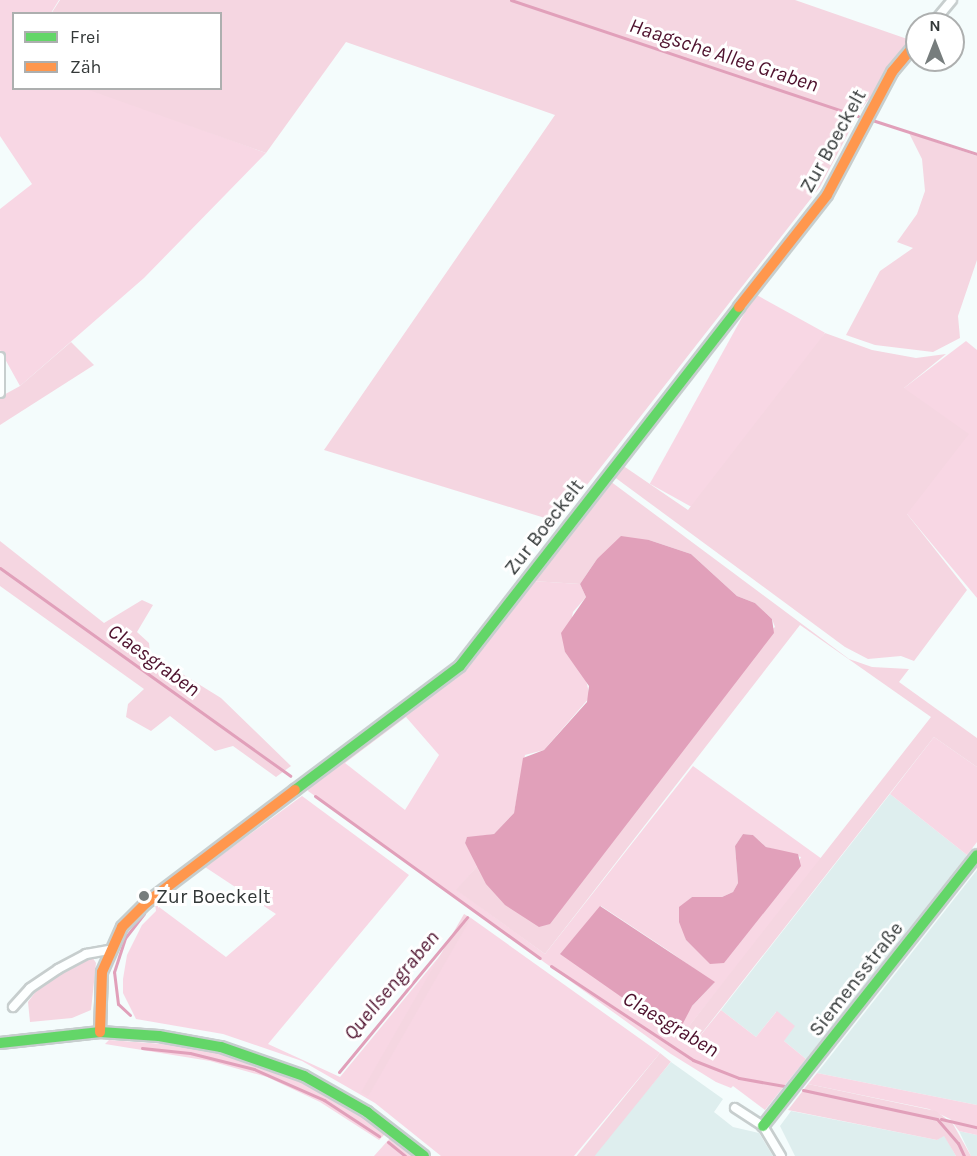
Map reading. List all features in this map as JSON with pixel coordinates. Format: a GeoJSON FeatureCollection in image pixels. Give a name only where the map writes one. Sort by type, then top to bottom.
{"type":"FeatureCollection","features":[{"type":"Feature","properties":{"kind":"street"},"geometry":{"type":"LineString","coordinates":[[942,12],[952,0]]}},
{"type":"Feature","properties":{"kind":"street","name":"Zur Boeckelt"},"geometry":{"type":"LineString","coordinates":[[100,1032],[102,972],[109,950],[122,927],[146,903],[460,666],[827,195],[892,72],[905,56]]}},
{"type":"Feature","properties":{"kind":"street"},"geometry":{"type":"LineString","coordinates":[[0,357],[0,393]]}},
{"type":"Feature","properties":{"kind":"street","name":"Siemensstraße"},"geometry":{"type":"LineString","coordinates":[[763,1126],[977,855]]}},
{"type":"Feature","properties":{"kind":"street"},"geometry":{"type":"LineString","coordinates":[[13,1007],[30,988],[58,969],[86,954],[109,950]]}},
{"type":"Feature","properties":{"kind":"street"},"geometry":{"type":"LineString","coordinates":[[0,1043],[46,1035],[100,1032],[189,1040],[279,1065],[358,1107],[423,1156]]}},
{"type":"Feature","properties":{"kind":"street"},"geometry":{"type":"LineString","coordinates":[[735,1108],[763,1126],[781,1156]]}},
{"type":"Feature","properties":{"kind":"shaded area"},"geometry":{"type":"Polygon","coordinates":[[[0,0],[59,0],[52,12],[12,12],[12,90],[93,90],[266,153],[144,278],[20,386],[0,350],[0,209],[32,184],[0,136],[0,0]]]}},
{"type":"Feature","properties":{"kind":"shaded area"},"geometry":{"type":"Polygon","coordinates":[[[60,0],[795,0],[905,38],[905,52],[860,111],[820,187],[558,522],[324,450],[555,115],[346,42],[266,153],[89,90],[222,90],[222,12],[52,12],[60,0]]]}},
{"type":"Feature","properties":{"kind":"shaded area"},"geometry":{"type":"Polygon","coordinates":[[[909,133],[977,156],[977,260],[958,316],[960,338],[933,352],[875,345],[846,335],[880,271],[913,248],[897,242],[917,214],[925,191],[922,159],[909,133]]]}},
{"type":"Feature","properties":{"kind":"shaded area"},"geometry":{"type":"Polygon","coordinates":[[[755,294],[825,333],[720,523],[650,484],[755,294]]]}},
{"type":"Feature","properties":{"kind":"shaded area"},"geometry":{"type":"Polygon","coordinates":[[[825,333],[872,350],[916,358],[946,354],[904,388],[969,434],[907,514],[967,590],[914,661],[901,656],[868,659],[845,647],[613,476],[622,465],[688,510],[825,333]]]}},
{"type":"Feature","properties":{"kind":"shaded area"},"geometry":{"type":"Polygon","coordinates":[[[966,341],[977,350],[977,598],[907,514],[904,388],[966,341]]]}},
{"type":"Feature","properties":{"kind":"shaded area"},"geometry":{"type":"Polygon","coordinates":[[[71,342],[94,365],[0,425],[0,397],[20,386],[71,342]]]}},
{"type":"Feature","properties":{"kind":"shaded area"},"geometry":{"type":"Polygon","coordinates":[[[610,481],[849,659],[872,667],[909,669],[899,682],[977,738],[977,767],[934,737],[691,1047],[678,1040],[931,717],[800,625],[545,954],[456,890],[478,865],[775,627],[772,619],[755,603],[737,596],[691,554],[649,540],[597,559],[580,584],[532,581],[610,481]]]}},
{"type":"Feature","properties":{"kind":"shaded area"},"geometry":{"type":"Polygon","coordinates":[[[0,541],[104,623],[142,600],[153,605],[137,632],[149,643],[150,654],[221,698],[291,766],[276,777],[233,746],[215,751],[170,716],[151,731],[126,717],[128,704],[144,689],[0,586],[0,541]]]}},
{"type":"Feature","properties":{"kind":"shaded area"},"geometry":{"type":"Polygon","coordinates":[[[533,581],[580,584],[586,597],[573,612],[565,652],[586,680],[590,697],[544,750],[525,755],[514,813],[494,834],[467,838],[465,843],[478,865],[457,890],[545,954],[693,766],[822,859],[678,1040],[691,1047],[721,1010],[756,1037],[777,1011],[795,1026],[784,1041],[806,1059],[765,1110],[733,1086],[731,1088],[716,1082],[671,1054],[308,791],[309,787],[448,681],[456,679],[457,673],[533,581]],[[406,717],[345,763],[405,810],[439,755],[406,717]],[[743,834],[735,846],[738,883],[733,892],[722,897],[692,897],[679,908],[686,940],[710,963],[744,936],[791,876],[801,857],[766,847],[753,835],[743,834]],[[601,906],[561,953],[692,1006],[714,983],[601,906]]]}},
{"type":"Feature","properties":{"kind":"shaded area"},"geometry":{"type":"Polygon","coordinates":[[[934,737],[977,767],[977,842],[967,855],[890,794],[934,737]]]}},
{"type":"Feature","properties":{"kind":"shaded area"},"geometry":{"type":"Polygon","coordinates":[[[890,794],[967,855],[806,1059],[784,1041],[776,1012],[756,1037],[721,1010],[890,794]]]}},
{"type":"Feature","properties":{"kind":"shaded area"},"geometry":{"type":"Polygon","coordinates":[[[302,796],[409,875],[268,1044],[340,1077],[471,918],[660,1053],[574,1156],[441,1156],[375,1103],[302,1061],[223,1034],[136,1019],[123,993],[123,979],[127,955],[142,925],[156,911],[155,904],[226,957],[276,914],[205,867],[302,796]]]}},
{"type":"Feature","properties":{"kind":"shaded area"},"geometry":{"type":"Polygon","coordinates":[[[977,870],[977,1105],[817,1073],[977,870]]]}},
{"type":"Feature","properties":{"kind":"shaded area"},"geometry":{"type":"Polygon","coordinates":[[[464,914],[471,918],[368,1096],[361,1092],[464,914]]]}},
{"type":"Feature","properties":{"kind":"shaded area"},"geometry":{"type":"Polygon","coordinates":[[[91,955],[96,963],[91,1010],[72,1018],[30,1022],[28,1002],[39,987],[91,955]]]}},
{"type":"Feature","properties":{"kind":"shaded area"},"geometry":{"type":"Polygon","coordinates":[[[109,1040],[176,1045],[243,1058],[322,1091],[384,1130],[384,1135],[379,1140],[320,1102],[267,1077],[210,1061],[105,1044],[109,1040]]]}},
{"type":"Feature","properties":{"kind":"shaded area"},"geometry":{"type":"Polygon","coordinates":[[[660,1053],[671,1062],[595,1156],[577,1156],[660,1053]]]}},
{"type":"Feature","properties":{"kind":"shaded area"},"geometry":{"type":"Polygon","coordinates":[[[671,1062],[723,1099],[714,1112],[733,1127],[759,1133],[773,1156],[592,1156],[671,1062]]]}},
{"type":"Feature","properties":{"kind":"shaded area"},"geometry":{"type":"Polygon","coordinates":[[[817,1073],[977,1105],[977,1135],[959,1131],[950,1119],[929,1109],[808,1084],[817,1073]]]}},
{"type":"Feature","properties":{"kind":"shaded area"},"geometry":{"type":"Polygon","coordinates":[[[808,1084],[936,1111],[953,1124],[971,1156],[956,1156],[944,1136],[937,1140],[788,1110],[808,1084]]]}},
{"type":"Feature","properties":{"kind":"shaded area"},"geometry":{"type":"Polygon","coordinates":[[[791,1111],[937,1140],[944,1135],[956,1156],[795,1156],[780,1126],[791,1111]]]}},
{"type":"Feature","properties":{"kind":"shaded area"},"geometry":{"type":"Polygon","coordinates":[[[959,1131],[977,1135],[977,1156],[971,1156],[959,1131]]]}},
{"type":"Feature","properties":{"kind":"shaded area"},"geometry":{"type":"Polygon","coordinates":[[[391,1137],[393,1138],[416,1156],[374,1156],[391,1137]]]}},
{"type":"Feature","properties":{"kind":"water"},"geometry":{"type":"Polygon","coordinates":[[[621,536],[649,540],[691,554],[737,596],[755,603],[772,619],[774,633],[550,924],[539,927],[505,905],[486,884],[465,843],[467,837],[494,834],[514,813],[523,758],[544,750],[587,702],[589,686],[565,652],[561,633],[586,597],[580,584],[597,559],[621,536]]]}},
{"type":"Feature","properties":{"kind":"water"},"geometry":{"type":"Polygon","coordinates":[[[743,834],[753,835],[766,847],[798,854],[801,866],[724,963],[710,964],[686,940],[679,922],[679,907],[692,897],[722,897],[733,892],[738,883],[735,846],[743,834]]]}},
{"type":"Feature","properties":{"kind":"water"},"geometry":{"type":"Polygon","coordinates":[[[600,906],[715,982],[692,1006],[680,1029],[670,1031],[560,954],[600,906]]]}},
{"type":"Feature","properties":{"kind":"waterway","name":"Haagsche Allee Graben"},"geometry":{"type":"LineString","coordinates":[[511,0],[858,116]]}},
{"type":"Feature","properties":{"kind":"waterway","name":"Haagsche Allee Graben"},"geometry":{"type":"LineString","coordinates":[[872,120],[977,154]]}},
{"type":"Feature","properties":{"kind":"waterway","name":"Claesgraben"},"geometry":{"type":"LineString","coordinates":[[0,568],[290,776]]}},
{"type":"Feature","properties":{"kind":"waterway","name":"Claesgraben"},"geometry":{"type":"LineString","coordinates":[[315,796],[540,958]]}},
{"type":"Feature","properties":{"kind":"waterway"},"geometry":{"type":"LineString","coordinates":[[130,1015],[118,1004],[114,972],[125,938],[144,914]]}},
{"type":"Feature","properties":{"kind":"waterway","name":"Quellsengraben"},"geometry":{"type":"LineString","coordinates":[[339,1072],[467,917]]}},
{"type":"Feature","properties":{"kind":"waterway","name":"Claesgraben"},"geometry":{"type":"LineString","coordinates":[[551,966],[693,1060],[739,1078],[784,1086]]}},
{"type":"Feature","properties":{"kind":"waterway"},"geometry":{"type":"LineString","coordinates":[[142,1048],[190,1053],[254,1069],[324,1100],[379,1136]]}},
{"type":"Feature","properties":{"kind":"waterway","name":"Claesgraben"},"geometry":{"type":"LineString","coordinates":[[803,1090],[937,1119],[958,1143],[964,1156]]}},
{"type":"Feature","properties":{"kind":"waterway"},"geometry":{"type":"LineString","coordinates":[[941,1119],[977,1127]]}},
{"type":"Feature","properties":{"kind":"waterway","name":"Quellsengraben"},"geometry":{"type":"LineString","coordinates":[[388,1142],[405,1156]]}},
{"type":"Feature","properties":{"kind":"traffic: fast"},"geometry":{"type":"LineString","coordinates":[[295,790],[460,666],[739,307]]}},
{"type":"Feature","properties":{"kind":"traffic: fast"},"geometry":{"type":"LineString","coordinates":[[763,1126],[977,855]]}},
{"type":"Feature","properties":{"kind":"traffic: fast"},"geometry":{"type":"LineString","coordinates":[[0,1043],[100,1032],[159,1036],[221,1047],[304,1076],[367,1112],[424,1156]]}},
{"type":"Feature","properties":{"kind":"traffic: slow"},"geometry":{"type":"LineString","coordinates":[[739,307],[827,195],[892,72],[905,56]]}},
{"type":"Feature","properties":{"kind":"traffic: slow"},"geometry":{"type":"LineString","coordinates":[[100,1032],[102,972],[122,927],[146,903],[295,790]]}},
{"type":"Feature","properties":{"kind":"place","name":"Zur Boeckelt"},"geometry":{"type":"Point","coordinates":[144,896]}}]}
